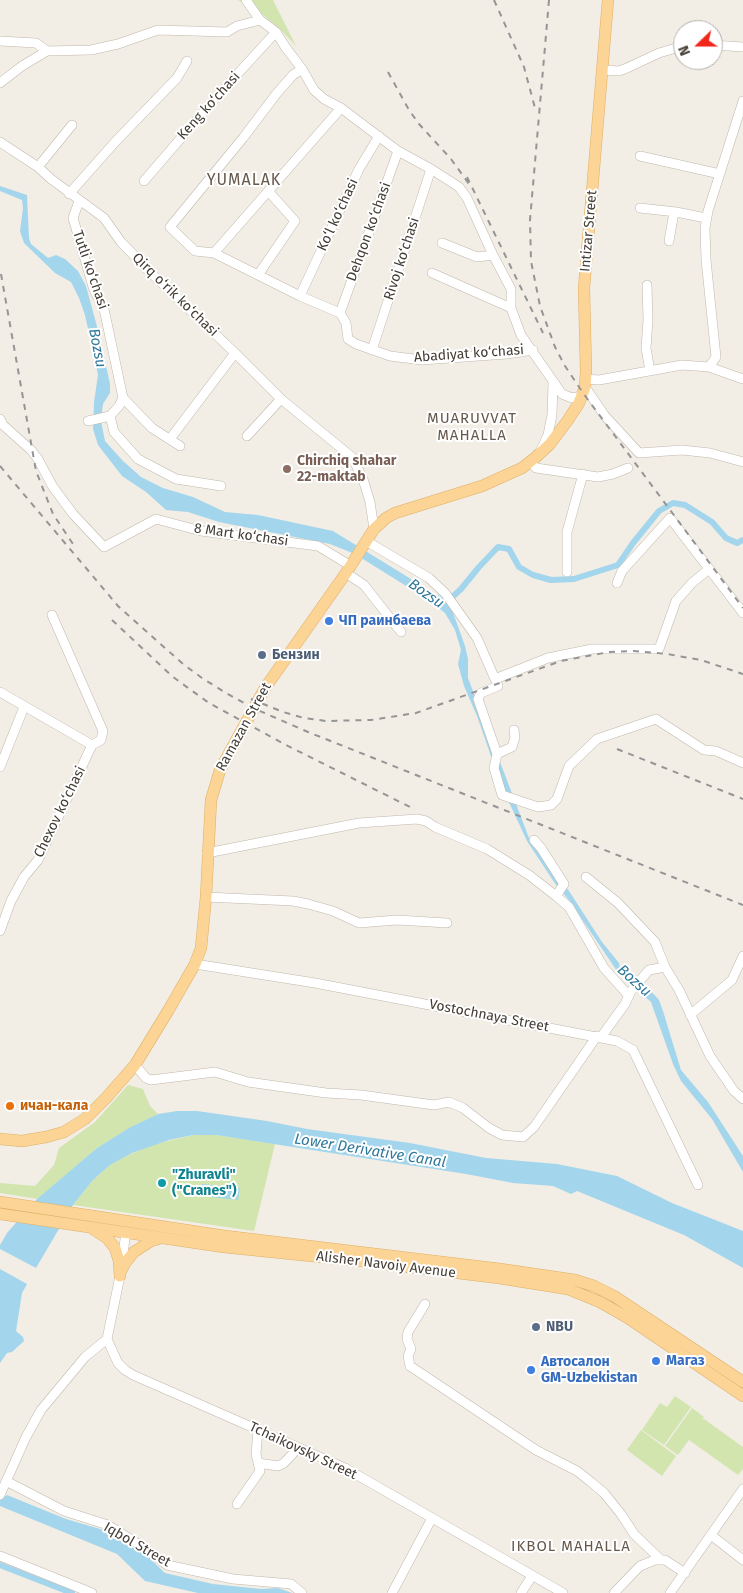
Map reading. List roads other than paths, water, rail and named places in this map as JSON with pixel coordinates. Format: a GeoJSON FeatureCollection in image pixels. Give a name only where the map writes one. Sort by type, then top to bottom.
{"type":"FeatureCollection","features":[{"type":"Feature","properties":{"kind":"main road","name":"Intizar Street"},"geometry":{"type":"LineString","coordinates":[[584,386],[584,288],[608,0]]}},
{"type":"Feature","properties":{"kind":"main road","name":"Ramazan Street"},"geometry":{"type":"LineString","coordinates":[[0,1139],[34,1140],[70,1129],[94,1111],[135,1065],[195,964],[201,948],[206,897],[211,800],[220,770],[265,688],[349,569],[374,528],[394,513],[482,486],[514,472],[534,460],[568,420],[584,386]]}},
{"type":"Feature","properties":{"kind":"main road","name":"Alisher Navoiy Avenue"},"geometry":{"type":"LineString","coordinates":[[2,1202],[81,1222]]}},
{"type":"Feature","properties":{"kind":"main road","name":"Alisher Navoiy Avenue"},"geometry":{"type":"LineString","coordinates":[[1,1214],[225,1236],[500,1269],[575,1280],[594,1286],[614,1296],[743,1382]]}},
{"type":"Feature","properties":{"kind":"main road"},"geometry":{"type":"LineString","coordinates":[[81,1222],[98,1231],[112,1242],[118,1256],[120,1276]]}},
{"type":"Feature","properties":{"kind":"main road","name":"Alisher Navoiy Avenue"},"geometry":{"type":"LineString","coordinates":[[127,1226],[163,1238],[224,1247],[360,1261],[499,1278],[568,1289],[594,1299],[624,1315],[743,1396]]}},
{"type":"Feature","properties":{"kind":"main road"},"geometry":{"type":"LineString","coordinates":[[120,1276],[125,1263],[134,1252],[151,1241],[163,1238]]}},
{"type":"Feature","properties":{"kind":"street"},"geometry":{"type":"LineString","coordinates":[[246,0],[260,20],[276,32],[314,90],[324,99],[341,108],[398,151],[431,169],[463,192],[511,289],[511,308],[518,329],[558,390],[567,397],[576,398],[584,386],[599,380],[682,366],[709,367],[743,379]]}},
{"type":"Feature","properties":{"kind":"street"},"geometry":{"type":"LineString","coordinates":[[0,83],[22,66],[47,51],[91,50],[118,44],[158,30],[182,29],[227,32],[236,26],[260,20]]}},
{"type":"Feature","properties":{"kind":"street","name":"Keng ko‘chasi"},"geometry":{"type":"LineString","coordinates":[[144,181],[276,32]]}},
{"type":"Feature","properties":{"kind":"street"},"geometry":{"type":"LineString","coordinates":[[0,41],[36,43],[47,51]]}},
{"type":"Feature","properties":{"kind":"street"},"geometry":{"type":"LineString","coordinates":[[723,45],[743,47]]}},
{"type":"Feature","properties":{"kind":"street"},"geometry":{"type":"LineString","coordinates":[[603,70],[619,71],[659,53],[673,49]]}},
{"type":"Feature","properties":{"kind":"street"},"geometry":{"type":"LineString","coordinates":[[69,194],[116,140],[176,78],[187,61]]}},
{"type":"Feature","properties":{"kind":"street"},"geometry":{"type":"LineString","coordinates":[[302,69],[293,75],[277,93],[243,138],[170,227],[195,251],[214,253],[300,296],[340,313]]}},
{"type":"Feature","properties":{"kind":"street"},"geometry":{"type":"LineString","coordinates":[[709,367],[716,357],[706,260],[706,218],[743,101]]}},
{"type":"Feature","properties":{"kind":"street"},"geometry":{"type":"LineString","coordinates":[[214,253],[341,108]]}},
{"type":"Feature","properties":{"kind":"street"},"geometry":{"type":"LineString","coordinates":[[38,167],[72,124]]}},
{"type":"Feature","properties":{"kind":"street","name":"Ko‘l ko‘chasi"},"geometry":{"type":"LineString","coordinates":[[300,296],[359,169],[379,136]]}},
{"type":"Feature","properties":{"kind":"street","name":"Qirq o‘rik ko‘chasi"},"geometry":{"type":"LineString","coordinates":[[0,142],[38,167],[69,194],[104,218],[121,242],[151,273],[280,399],[352,457],[365,487],[374,528]]}},
{"type":"Feature","properties":{"kind":"street","name":"Dehqon ko‘chasi"},"geometry":{"type":"LineString","coordinates":[[340,313],[398,151]]}},
{"type":"Feature","properties":{"kind":"street"},"geometry":{"type":"LineString","coordinates":[[640,156],[720,174]]}},
{"type":"Feature","properties":{"kind":"street","name":"Rivoj ko‘chasi"},"geometry":{"type":"LineString","coordinates":[[372,350],[431,169]]}},
{"type":"Feature","properties":{"kind":"street"},"geometry":{"type":"LineString","coordinates":[[258,275],[295,221],[269,192]]}},
{"type":"Feature","properties":{"kind":"street","name":"Tutli ko‘chasi"},"geometry":{"type":"LineString","coordinates":[[79,201],[73,218],[94,290],[104,309],[123,398]]}},
{"type":"Feature","properties":{"kind":"street"},"geometry":{"type":"LineString","coordinates":[[640,208],[706,218]]}},
{"type":"Feature","properties":{"kind":"street"},"geometry":{"type":"LineString","coordinates":[[669,241],[674,212]]}},
{"type":"Feature","properties":{"kind":"street"},"geometry":{"type":"LineString","coordinates":[[442,243],[477,257],[493,254]]}},
{"type":"Feature","properties":{"kind":"street"},"geometry":{"type":"LineString","coordinates":[[432,273],[511,308]]}},
{"type":"Feature","properties":{"kind":"street"},"geometry":{"type":"LineString","coordinates":[[647,285],[648,320],[646,348],[650,370]]}},
{"type":"Feature","properties":{"kind":"street","name":"Abadiyat ko‘chasi"},"geometry":{"type":"LineString","coordinates":[[340,313],[346,323],[348,339],[356,344],[390,356],[422,360],[507,354],[532,350]]}},
{"type":"Feature","properties":{"kind":"street"},"geometry":{"type":"LineString","coordinates":[[170,439],[235,353]]}},
{"type":"Feature","properties":{"kind":"street"},"geometry":{"type":"LineString","coordinates":[[552,380],[554,401],[550,428],[546,441],[534,460],[536,468],[598,477],[628,468]]}},
{"type":"Feature","properties":{"kind":"street"},"geometry":{"type":"LineString","coordinates":[[584,386],[605,416],[639,453],[682,450],[710,453],[743,462]]}},
{"type":"Feature","properties":{"kind":"street"},"geometry":{"type":"LineString","coordinates":[[88,421],[110,416],[123,398],[152,428],[180,446]]}},
{"type":"Feature","properties":{"kind":"street"},"geometry":{"type":"LineString","coordinates":[[247,436],[280,399]]}},
{"type":"Feature","properties":{"kind":"street"},"geometry":{"type":"LineString","coordinates":[[110,416],[114,432],[138,459],[176,479],[221,486]]}},
{"type":"Feature","properties":{"kind":"street","name":"8 Mart ko‘chasi"},"geometry":{"type":"LineString","coordinates":[[0,419],[3,425],[31,450],[53,487],[73,514],[104,547],[156,519],[201,531],[318,546],[349,569],[401,632]]}},
{"type":"Feature","properties":{"kind":"street"},"geometry":{"type":"LineString","coordinates":[[567,572],[567,532],[583,474]]}},
{"type":"Feature","properties":{"kind":"street"},"geometry":{"type":"LineString","coordinates":[[617,583],[622,571],[670,518],[743,613]]}},
{"type":"Feature","properties":{"kind":"street"},"geometry":{"type":"LineString","coordinates":[[366,541],[429,578],[445,593],[477,638],[495,679],[548,658],[592,649],[659,649],[676,601],[709,568]]}},
{"type":"Feature","properties":{"kind":"street","name":"Chexov ko‘chasi"},"geometry":{"type":"LineString","coordinates":[[0,931],[11,901],[24,877],[38,860],[92,745],[101,740],[103,731],[52,615]]}},
{"type":"Feature","properties":{"kind":"street"},"geometry":{"type":"LineString","coordinates":[[498,686],[481,693],[478,699],[497,754],[494,768],[502,795],[538,807],[551,805],[556,799],[569,766],[597,740],[656,719],[704,750],[716,751],[743,763]]}},
{"type":"Feature","properties":{"kind":"street"},"geometry":{"type":"LineString","coordinates":[[0,692],[92,745]]}},
{"type":"Feature","properties":{"kind":"street"},"geometry":{"type":"LineString","coordinates":[[0,767],[24,707]]}},
{"type":"Feature","properties":{"kind":"street"},"geometry":{"type":"LineString","coordinates":[[497,754],[512,747],[515,737],[514,730]]}},
{"type":"Feature","properties":{"kind":"street"},"geometry":{"type":"LineString","coordinates":[[207,853],[359,824],[417,819],[426,821],[443,831],[487,849],[528,875],[569,907],[604,968],[630,994]]}},
{"type":"Feature","properties":{"kind":"street"},"geometry":{"type":"LineString","coordinates":[[534,840],[564,884],[556,896]]}},
{"type":"Feature","properties":{"kind":"street"},"geometry":{"type":"LineString","coordinates":[[586,877],[618,902],[654,942],[665,967],[680,990],[710,1056],[734,1091],[743,1099]]}},
{"type":"Feature","properties":{"kind":"street"},"geometry":{"type":"LineString","coordinates":[[206,897],[293,901],[333,911],[359,923],[397,920],[447,923]]}},
{"type":"Feature","properties":{"kind":"street"},"geometry":{"type":"LineString","coordinates":[[690,1015],[732,980],[743,956]]}},
{"type":"Feature","properties":{"kind":"street","name":"Vostochnaya Street"},"geometry":{"type":"LineString","coordinates":[[195,964],[315,983],[599,1036],[617,1041],[633,1050],[698,1185]]}},
{"type":"Feature","properties":{"kind":"street"},"geometry":{"type":"LineString","coordinates":[[135,1065],[146,1078],[151,1080],[215,1072],[248,1082],[326,1093],[361,1095],[434,1104],[449,1102],[463,1108],[489,1128],[504,1136],[523,1137],[529,1133],[599,1036],[625,1004],[630,994],[650,970],[665,967]]}},
{"type":"Feature","properties":{"kind":"street"},"geometry":{"type":"LineString","coordinates":[[0,1495],[26,1437],[41,1410],[85,1357],[107,1339],[120,1276],[127,1226]]}},
{"type":"Feature","properties":{"kind":"street"},"geometry":{"type":"LineString","coordinates":[[425,1304],[408,1332],[407,1339],[411,1349],[408,1356],[410,1366],[536,1450],[577,1472],[591,1482],[604,1493],[634,1534],[660,1559],[668,1561],[685,1573]]}},
{"type":"Feature","properties":{"kind":"street","name":"Tchaikovsky Street"},"geometry":{"type":"LineString","coordinates":[[107,1339],[118,1363],[133,1376],[344,1468],[563,1593]]}},
{"type":"Feature","properties":{"kind":"street"},"geometry":{"type":"LineString","coordinates":[[237,1504],[260,1471],[256,1454],[258,1430]]}},
{"type":"Feature","properties":{"kind":"street"},"geometry":{"type":"LineString","coordinates":[[258,1463],[278,1466],[284,1463],[298,1448]]}},
{"type":"Feature","properties":{"kind":"street","name":"Iqbol Street"},"geometry":{"type":"LineString","coordinates":[[6,1481],[64,1511],[108,1526],[144,1547],[167,1566],[233,1579],[291,1584],[302,1593]]}},
{"type":"Feature","properties":{"kind":"street"},"geometry":{"type":"LineString","coordinates":[[670,1593],[743,1489]]}},
{"type":"Feature","properties":{"kind":"street"},"geometry":{"type":"LineString","coordinates":[[392,1593],[432,1518]]}},
{"type":"Feature","properties":{"kind":"street"},"geometry":{"type":"LineString","coordinates":[[711,1535],[743,1560]]}},
{"type":"Feature","properties":{"kind":"street"},"geometry":{"type":"LineString","coordinates":[[0,1556],[92,1593]]}},
{"type":"Feature","properties":{"kind":"street"},"geometry":{"type":"LineString","coordinates":[[614,1593],[640,1566],[660,1559]]}},
{"type":"Feature","properties":{"kind":"street"},"geometry":{"type":"LineString","coordinates":[[521,1593],[532,1576]]}},
{"type":"Feature","properties":{"kind":"water","name":"Bozsu"},"geometry":{"type":"Polygon","coordinates":[[[0,186],[27,195],[29,238],[31,244],[48,258],[56,255],[65,259],[78,271],[86,286],[110,384],[110,393],[103,404],[101,421],[105,441],[123,461],[141,477],[163,488],[193,497],[225,512],[258,515],[333,531],[411,579],[416,584],[442,597],[451,607],[465,646],[468,659],[468,678],[529,838],[569,891],[602,942],[619,963],[620,969],[624,973],[637,976],[659,1000],[681,1070],[708,1102],[743,1156],[743,1172],[712,1119],[681,1081],[651,1002],[619,974],[527,841],[501,785],[477,716],[464,686],[458,664],[461,650],[455,630],[445,613],[427,599],[355,554],[330,544],[219,522],[188,512],[166,510],[146,492],[122,476],[98,445],[93,429],[98,375],[85,315],[79,298],[71,282],[55,273],[24,243],[20,231],[23,208],[22,200],[0,191],[0,186]]]}},
{"type":"Feature","properties":{"kind":"water","name":"Lower Derivative Canal"},"geometry":{"type":"Polygon","coordinates":[[[177,1111],[197,1111],[267,1121],[307,1129],[410,1143],[486,1158],[557,1164],[617,1176],[672,1203],[743,1231],[743,1268],[684,1235],[577,1191],[571,1194],[553,1186],[513,1183],[216,1135],[193,1135],[169,1140],[132,1153],[110,1165],[93,1180],[73,1205],[36,1268],[0,1249],[0,1245],[7,1233],[37,1199],[97,1148],[129,1128],[158,1114],[177,1111]]]}},
{"type":"Feature","properties":{"kind":"water"},"geometry":{"type":"Polygon","coordinates":[[[202,1184],[240,1188],[238,1200],[201,1196],[202,1184]]]}},
{"type":"Feature","properties":{"kind":"water"},"geometry":{"type":"Polygon","coordinates":[[[0,1269],[27,1284],[22,1293],[16,1331],[23,1337],[24,1341],[12,1352],[7,1353],[0,1363],[0,1269]]]}},
{"type":"Feature","properties":{"kind":"water"},"geometry":{"type":"Polygon","coordinates":[[[7,1495],[66,1519],[114,1533],[141,1550],[165,1573],[213,1584],[261,1589],[278,1588],[292,1593],[198,1593],[145,1581],[117,1554],[0,1506],[0,1500],[7,1495]]]}},
{"type":"Feature","properties":{"kind":"waterway"},"geometry":{"type":"LineString","coordinates":[[447,602],[498,547],[509,549],[519,567],[533,575],[551,580],[574,579],[618,565],[659,511],[673,503],[685,505],[712,522],[726,538],[737,543],[743,540]]}},
{"type":"Feature","properties":{"kind":"waterway"},"geometry":{"type":"LineString","coordinates":[[0,1565],[72,1593]]}},
{"type":"Feature","properties":{"kind":"railway"},"geometry":{"type":"LineString","coordinates":[[494,0],[524,67],[535,108]]}},
{"type":"Feature","properties":{"kind":"railway"},"geometry":{"type":"LineString","coordinates":[[549,0],[530,220],[531,261],[540,306],[555,347],[583,393],[743,608]]}},
{"type":"Feature","properties":{"kind":"railway"},"geometry":{"type":"LineString","coordinates":[[388,72],[419,124],[451,159],[469,184]]}},
{"type":"Feature","properties":{"kind":"railway"},"geometry":{"type":"LineString","coordinates":[[467,177],[543,333]]}},
{"type":"Feature","properties":{"kind":"railway"},"geometry":{"type":"LineString","coordinates":[[1,274],[36,471],[53,514],[73,544]]}},
{"type":"Feature","properties":{"kind":"railway"},"geometry":{"type":"LineString","coordinates":[[0,466],[118,606],[183,664],[226,693],[253,708],[308,732],[743,905]]}},
{"type":"Feature","properties":{"kind":"railway"},"geometry":{"type":"LineString","coordinates":[[112,620],[173,677],[209,703],[286,745],[410,807]]}},
{"type":"Feature","properties":{"kind":"railway"},"geometry":{"type":"LineString","coordinates":[[251,699],[304,718],[326,721],[371,720],[416,713],[561,661],[609,652],[634,651],[667,654],[701,660],[743,674]]}},
{"type":"Feature","properties":{"kind":"railway"},"geometry":{"type":"LineString","coordinates":[[617,749],[743,799]]}},
{"type":"Feature","properties":{"kind":"place","name":"Chirchiq shahar 22-maktab"},"geometry":{"type":"Point","coordinates":[287,469]}},
{"type":"Feature","properties":{"kind":"place","name":"ЧП раинбаева"},"geometry":{"type":"Point","coordinates":[329,621]}},
{"type":"Feature","properties":{"kind":"place","name":"Бензин"},"geometry":{"type":"Point","coordinates":[262,655]}},
{"type":"Feature","properties":{"kind":"place","name":"ичан-кала"},"geometry":{"type":"Point","coordinates":[10,1106]}},
{"type":"Feature","properties":{"kind":"place","name":"\"Zhuravli\" (\"Cranes\")"},"geometry":{"type":"Point","coordinates":[162,1183]}},
{"type":"Feature","properties":{"kind":"place","name":"NBU"},"geometry":{"type":"Point","coordinates":[536,1327]}},
{"type":"Feature","properties":{"kind":"place","name":"Магаз"},"geometry":{"type":"Point","coordinates":[656,1361]}},
{"type":"Feature","properties":{"kind":"place","name":"Автосалон GM-Uzbekistan"},"geometry":{"type":"Point","coordinates":[531,1370]}},
{"type":"Feature","properties":{"kind":"district","name":"YUMALAK"},"geometry":{"type":"Point","coordinates":[244,181]}},
{"type":"Feature","properties":{"kind":"district","name":"MUARUVVAT MAHALLA"},"geometry":{"type":"Point","coordinates":[472,428]}},
{"type":"Feature","properties":{"kind":"district","name":"IKBOL MAHALLA"},"geometry":{"type":"Point","coordinates":[571,1547]}}]}
